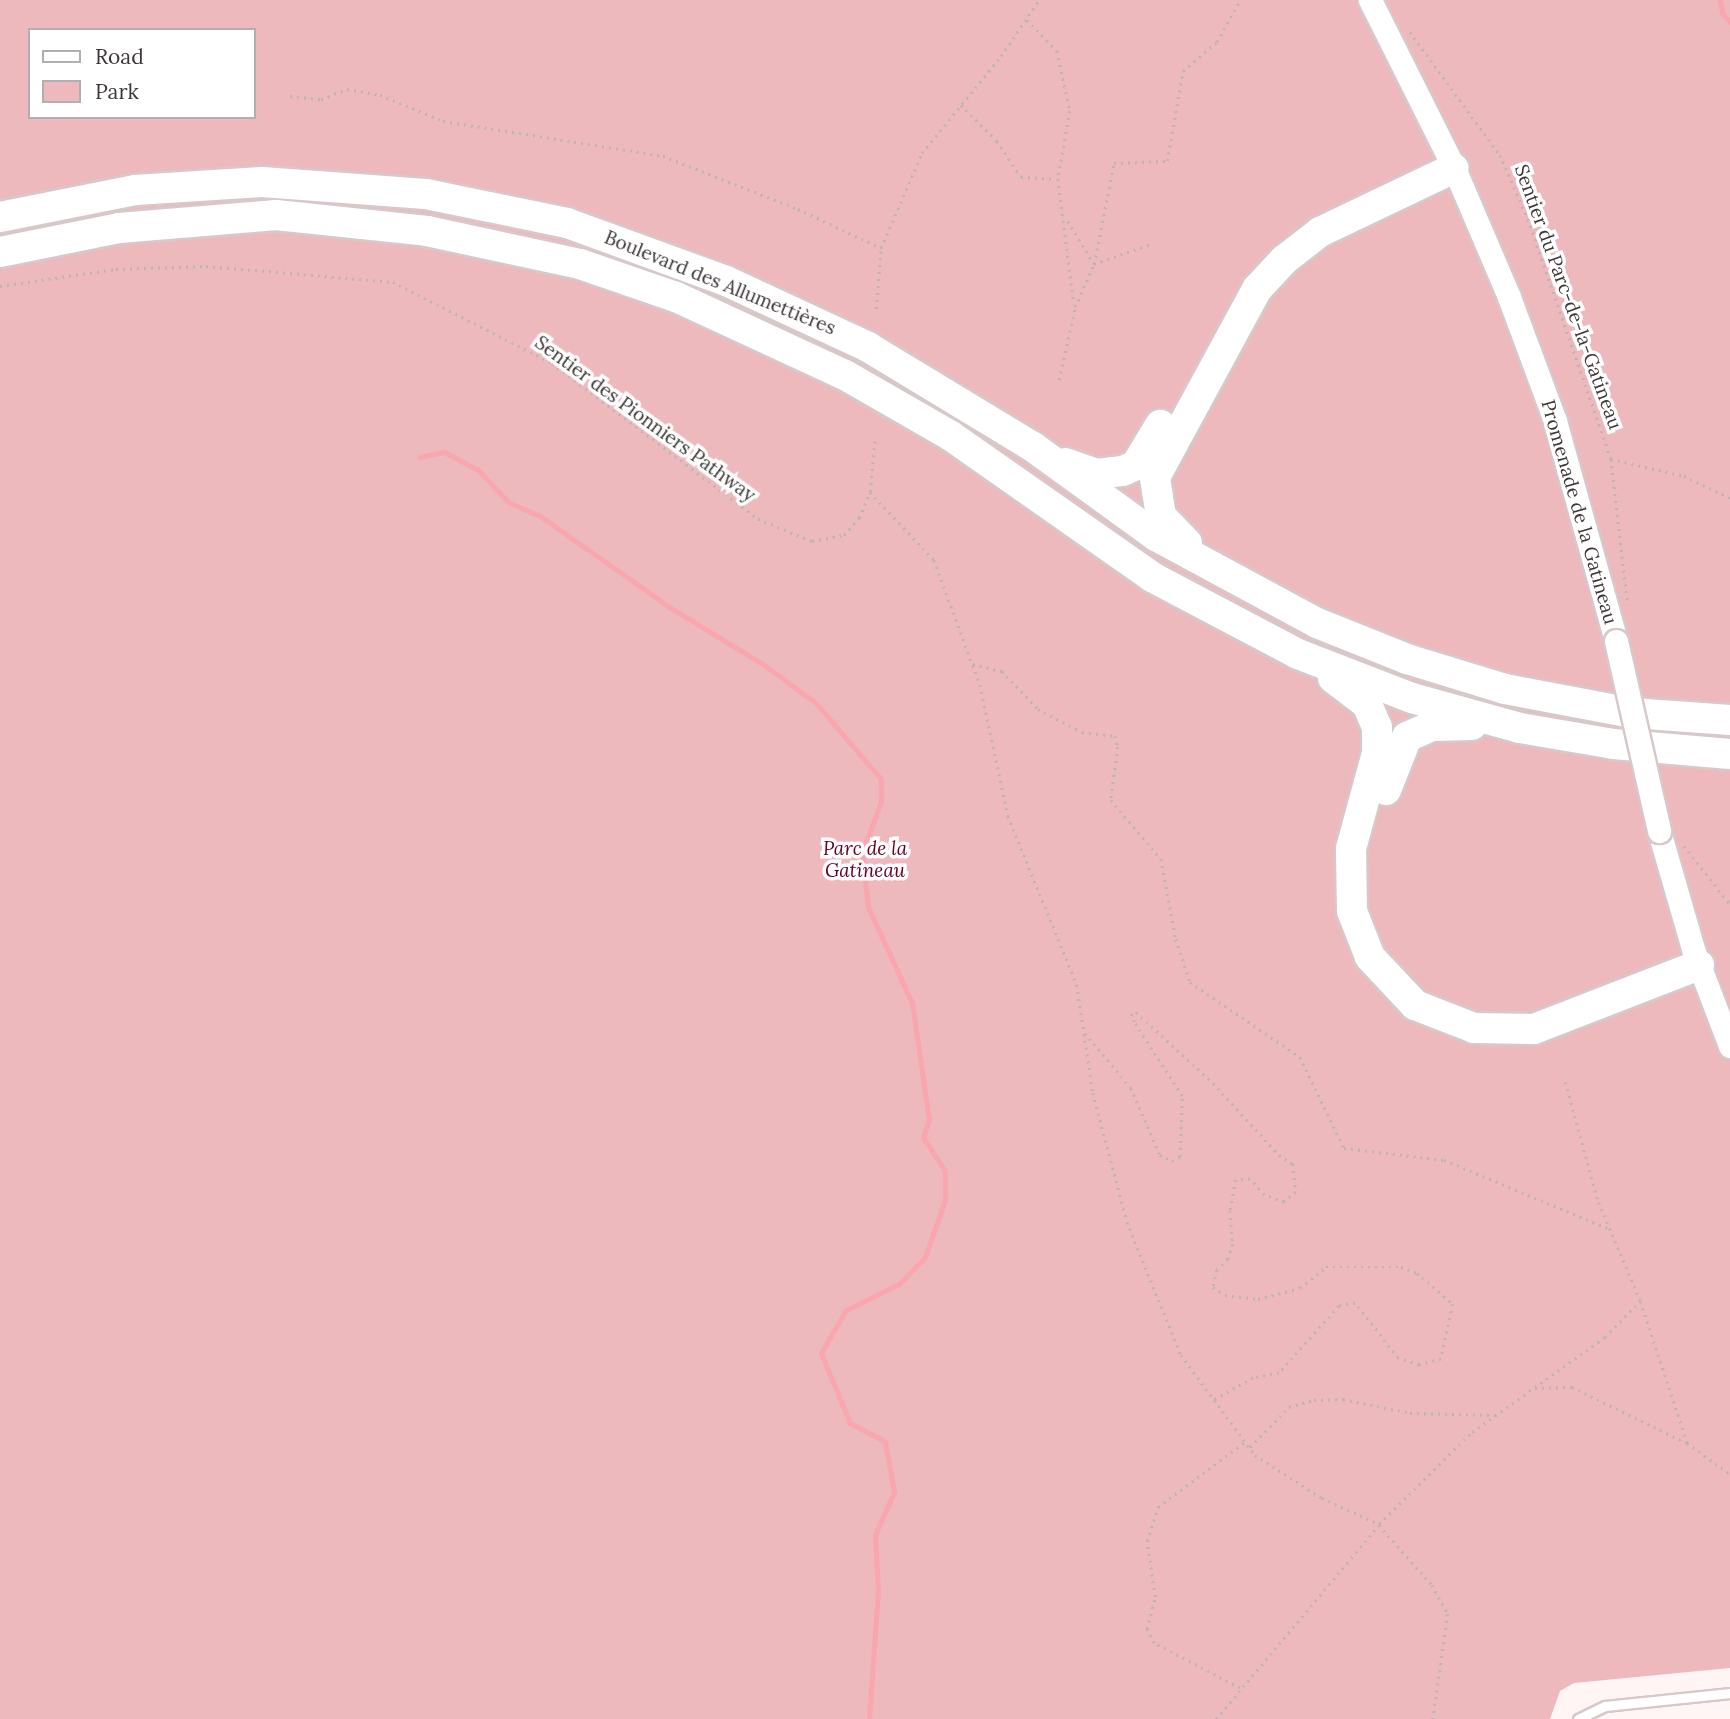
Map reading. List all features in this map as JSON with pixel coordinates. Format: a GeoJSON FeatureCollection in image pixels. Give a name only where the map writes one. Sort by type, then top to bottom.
{"type":"FeatureCollection","features":[{"type":"Feature","properties":{"kind":"highway"},"geometry":{"type":"LineString","coordinates":[[1033,447],[1097,474],[1136,465],[1237,284],[1269,248],[1317,212],[1449,160]]}},
{"type":"Feature","properties":{"kind":"highway"},"geometry":{"type":"LineString","coordinates":[[1220,575],[1161,516],[1155,477],[1245,307],[1284,260],[1320,232],[1449,160]]}},
{"type":"Feature","properties":{"kind":"highway","name":"Boulevard des Allumettières"},"geometry":{"type":"LineString","coordinates":[[0,217],[81,198],[183,186],[296,183],[426,194],[566,223],[645,249],[802,313],[924,378],[1033,447],[1156,536],[1220,575],[1317,623],[1455,675],[1594,708],[1730,720]]}},
{"type":"Feature","properties":{"kind":"highway"},"geometry":{"type":"LineString","coordinates":[[0,209],[81,198]]}},
{"type":"Feature","properties":{"kind":"highway","name":"Boulevard des Allumettières"},"geometry":{"type":"LineString","coordinates":[[0,252],[119,228],[276,215],[427,231],[580,264],[676,297],[845,374],[951,436],[1152,577],[1298,654],[1412,698],[1520,728],[1614,744],[1730,754]]}},
{"type":"Feature","properties":{"kind":"highway"},"geometry":{"type":"LineString","coordinates":[[1298,654],[1357,694],[1373,715],[1377,753],[1351,849],[1352,911],[1374,963],[1415,1005],[1474,1028],[1534,1029],[1696,957]]}},
{"type":"Feature","properties":{"kind":"highway"},"geometry":{"type":"LineString","coordinates":[[1520,728],[1432,726],[1407,737],[1401,746],[1370,848],[1366,875],[1374,921],[1398,966],[1427,992],[1452,1005],[1509,1015],[1561,1004],[1696,957]]}},
{"type":"Feature","properties":{"kind":"street","name":"Promenade de la Gatineau"},"geometry":{"type":"LineString","coordinates":[[1370,0],[1449,160],[1555,421],[1616,642],[1659,831],[1696,957],[1730,1045]]}},
{"type":"Feature","properties":{"kind":"lane"},"geometry":{"type":"LineString","coordinates":[[1578,1719],[1605,1706],[1730,1693]]}},
{"type":"Feature","properties":{"kind":"path"},"geometry":{"type":"LineString","coordinates":[[876,309],[881,248],[922,153],[1027,20],[1039,0]]}},
{"type":"Feature","properties":{"kind":"path"},"geometry":{"type":"LineString","coordinates":[[1059,380],[1074,307],[1094,264],[1114,163],[1167,161],[1183,71],[1217,42],[1240,0]]}},
{"type":"Feature","properties":{"kind":"path"},"geometry":{"type":"LineString","coordinates":[[1027,20],[1057,51],[1070,111],[1058,179],[1066,218],[1074,307]]}},
{"type":"Feature","properties":{"kind":"path","name":"Sentier du Parc-de-la-Gatineau"},"geometry":{"type":"LineString","coordinates":[[1406,27],[1505,164],[1611,459],[1628,608]]}},
{"type":"Feature","properties":{"kind":"path"},"geometry":{"type":"LineString","coordinates":[[290,96],[321,99],[347,89],[380,96],[443,121],[663,156],[799,209],[881,248]]}},
{"type":"Feature","properties":{"kind":"path"},"geometry":{"type":"LineString","coordinates":[[961,105],[997,141],[1021,177],[1058,179]]}},
{"type":"Feature","properties":{"kind":"path"},"geometry":{"type":"LineString","coordinates":[[1066,218],[1094,264]]}},
{"type":"Feature","properties":{"kind":"path"},"geometry":{"type":"LineString","coordinates":[[1094,264],[1153,243]]}},
{"type":"Feature","properties":{"kind":"path","name":"Sentier des Pionniers Pathway"},"geometry":{"type":"LineString","coordinates":[[0,286],[105,270],[206,266],[393,282],[552,363],[634,429],[775,529],[812,541],[835,539],[852,529],[870,492],[875,439]]}},
{"type":"Feature","properties":{"kind":"path"},"geometry":{"type":"LineString","coordinates":[[1611,459],[1684,475],[1730,498]]}},
{"type":"Feature","properties":{"kind":"path"},"geometry":{"type":"LineString","coordinates":[[870,492],[934,560],[972,664],[1008,816],[1077,985],[1093,1093],[1127,1222],[1181,1355],[1250,1447],[1322,1498],[1379,1524],[1472,1433],[1605,1337],[1640,1301]]}},
{"type":"Feature","properties":{"kind":"path"},"geometry":{"type":"LineString","coordinates":[[972,664],[1002,671],[1038,709],[1082,732],[1115,736],[1118,747],[1111,800],[1161,859],[1176,939],[1190,982],[1300,1057],[1345,1148],[1444,1160],[1608,1228]]}},
{"type":"Feature","properties":{"kind":"path"},"geometry":{"type":"LineString","coordinates":[[1681,841],[1730,904]]}},
{"type":"Feature","properties":{"kind":"path"},"geometry":{"type":"LineString","coordinates":[[1084,1032],[1131,1088],[1160,1155],[1172,1161],[1180,1157],[1182,1096],[1134,1022],[1131,1015],[1136,1012],[1213,1083],[1279,1155],[1293,1164],[1296,1192],[1284,1202],[1264,1195],[1250,1179],[1236,1180],[1230,1211],[1233,1244],[1228,1259],[1217,1270],[1213,1287],[1225,1295],[1258,1299],[1300,1287],[1326,1266],[1392,1266],[1417,1273],[1452,1304],[1441,1359],[1419,1365],[1398,1358],[1355,1303],[1339,1306],[1279,1373],[1253,1378],[1214,1400]]}},
{"type":"Feature","properties":{"kind":"path"},"geometry":{"type":"LineString","coordinates":[[1564,1079],[1608,1228],[1640,1301],[1687,1443]]}},
{"type":"Feature","properties":{"kind":"path"},"geometry":{"type":"LineString","coordinates":[[1534,1388],[1572,1387],[1687,1443],[1730,1474]]}},
{"type":"Feature","properties":{"kind":"path"},"geometry":{"type":"LineString","coordinates":[[1250,1447],[1289,1407],[1314,1400],[1343,1399],[1410,1413],[1496,1415]]}},
{"type":"Feature","properties":{"kind":"path"},"geometry":{"type":"LineString","coordinates":[[1240,1688],[1154,1643],[1147,1629],[1155,1597],[1147,1541],[1158,1507],[1245,1441]]}},
{"type":"Feature","properties":{"kind":"path"},"geometry":{"type":"LineString","coordinates":[[1216,1719],[1379,1525],[1432,1585],[1448,1615],[1433,1719]]}},
{"type":"Feature","properties":{"kind":"green space","name":"Parc de la Gatineau"},"geometry":{"type":"Polygon","coordinates":[[[0,0],[1730,0],[1730,1668],[1574,1683],[1560,1691],[1550,1719],[0,1719],[0,0]]]}},
{"type":"Feature","properties":{"kind":"waterway"},"geometry":{"type":"LineString","coordinates":[[1720,0],[1722,13],[1730,22]]}},
{"type":"Feature","properties":{"kind":"waterway"},"geometry":{"type":"LineString","coordinates":[[420,457],[444,452],[478,470],[508,502],[540,516],[671,608],[764,665],[816,703],[881,779],[881,801],[862,853],[868,907],[912,1003],[929,1120],[923,1137],[945,1171],[945,1200],[925,1257],[899,1284],[846,1310],[821,1353],[850,1423],[885,1442],[894,1492],[875,1535],[878,1590],[869,1719]]}}]}
